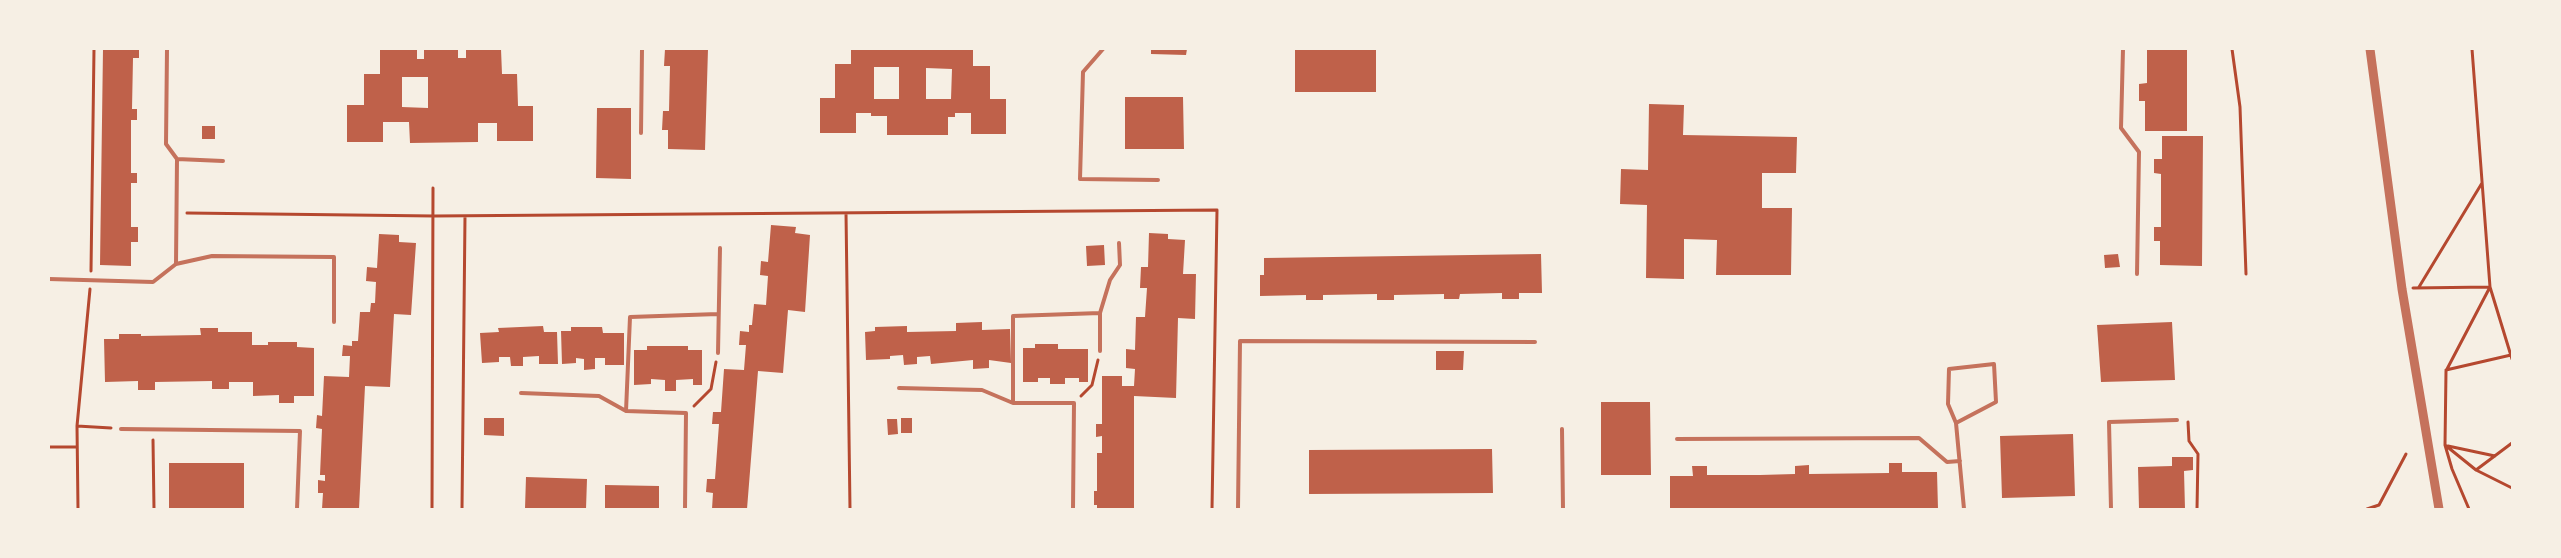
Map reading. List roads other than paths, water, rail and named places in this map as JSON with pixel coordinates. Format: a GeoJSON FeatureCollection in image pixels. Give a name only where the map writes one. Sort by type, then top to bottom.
{"type":"FeatureCollection","features":[{"type":"Feature","properties":{"kind":"street"},"geometry":{"type":"LineString","coordinates":[[2370,49],[2402,289],[2439,509]]}},
{"type":"Feature","properties":{"kind":"lane"},"geometry":{"type":"LineString","coordinates":[[167,49],[166,144],[176,159],[178,213],[176,264]]}},
{"type":"Feature","properties":{"kind":"lane"},"geometry":{"type":"LineString","coordinates":[[641,133],[642,49]]}},
{"type":"Feature","properties":{"kind":"lane"},"geometry":{"type":"LineString","coordinates":[[1104,49],[1083,72],[1080,179],[1158,180]]}},
{"type":"Feature","properties":{"kind":"lane"},"geometry":{"type":"LineString","coordinates":[[2123,49],[2120,128],[2139,152],[2137,274]]}},
{"type":"Feature","properties":{"kind":"lane"},"geometry":{"type":"LineString","coordinates":[[176,159],[223,161]]}},
{"type":"Feature","properties":{"kind":"lane"},"geometry":{"type":"LineString","coordinates":[[1100,351],[1100,313],[1110,280],[1120,265],[1119,243]]}},
{"type":"Feature","properties":{"kind":"lane"},"geometry":{"type":"LineString","coordinates":[[718,353],[720,248]]}},
{"type":"Feature","properties":{"kind":"lane"},"geometry":{"type":"LineString","coordinates":[[49,279],[153,282],[176,264],[212,256],[334,257],[334,322]]}},
{"type":"Feature","properties":{"kind":"lane"},"geometry":{"type":"LineString","coordinates":[[1013,403],[1013,316],[1100,313]]}},
{"type":"Feature","properties":{"kind":"lane"},"geometry":{"type":"LineString","coordinates":[[626,411],[630,317],[718,314]]}},
{"type":"Feature","properties":{"kind":"lane"},"geometry":{"type":"LineString","coordinates":[[1238,509],[1240,341],[1535,342]]}},
{"type":"Feature","properties":{"kind":"lane"},"geometry":{"type":"LineString","coordinates":[[1956,423],[1996,402],[1994,364],[1949,369],[1948,404],[1956,423],[1964,509]]}},
{"type":"Feature","properties":{"kind":"lane"},"geometry":{"type":"LineString","coordinates":[[899,388],[982,390],[1013,403],[1074,403],[1073,509]]}},
{"type":"Feature","properties":{"kind":"lane"},"geometry":{"type":"LineString","coordinates":[[521,393],[599,396],[626,411],[686,413],[685,509]]}},
{"type":"Feature","properties":{"kind":"lane"},"geometry":{"type":"LineString","coordinates":[[2111,509],[2109,422],[2177,420]]}},
{"type":"Feature","properties":{"kind":"lane"},"geometry":{"type":"LineString","coordinates":[[120,428],[300,431],[297,509]]}},
{"type":"Feature","properties":{"kind":"lane"},"geometry":{"type":"LineString","coordinates":[[1562,429],[1562,509]]}},
{"type":"Feature","properties":{"kind":"lane"},"geometry":{"type":"LineString","coordinates":[[1677,439],[1919,438],[1947,462],[1960,461]]}}]}
